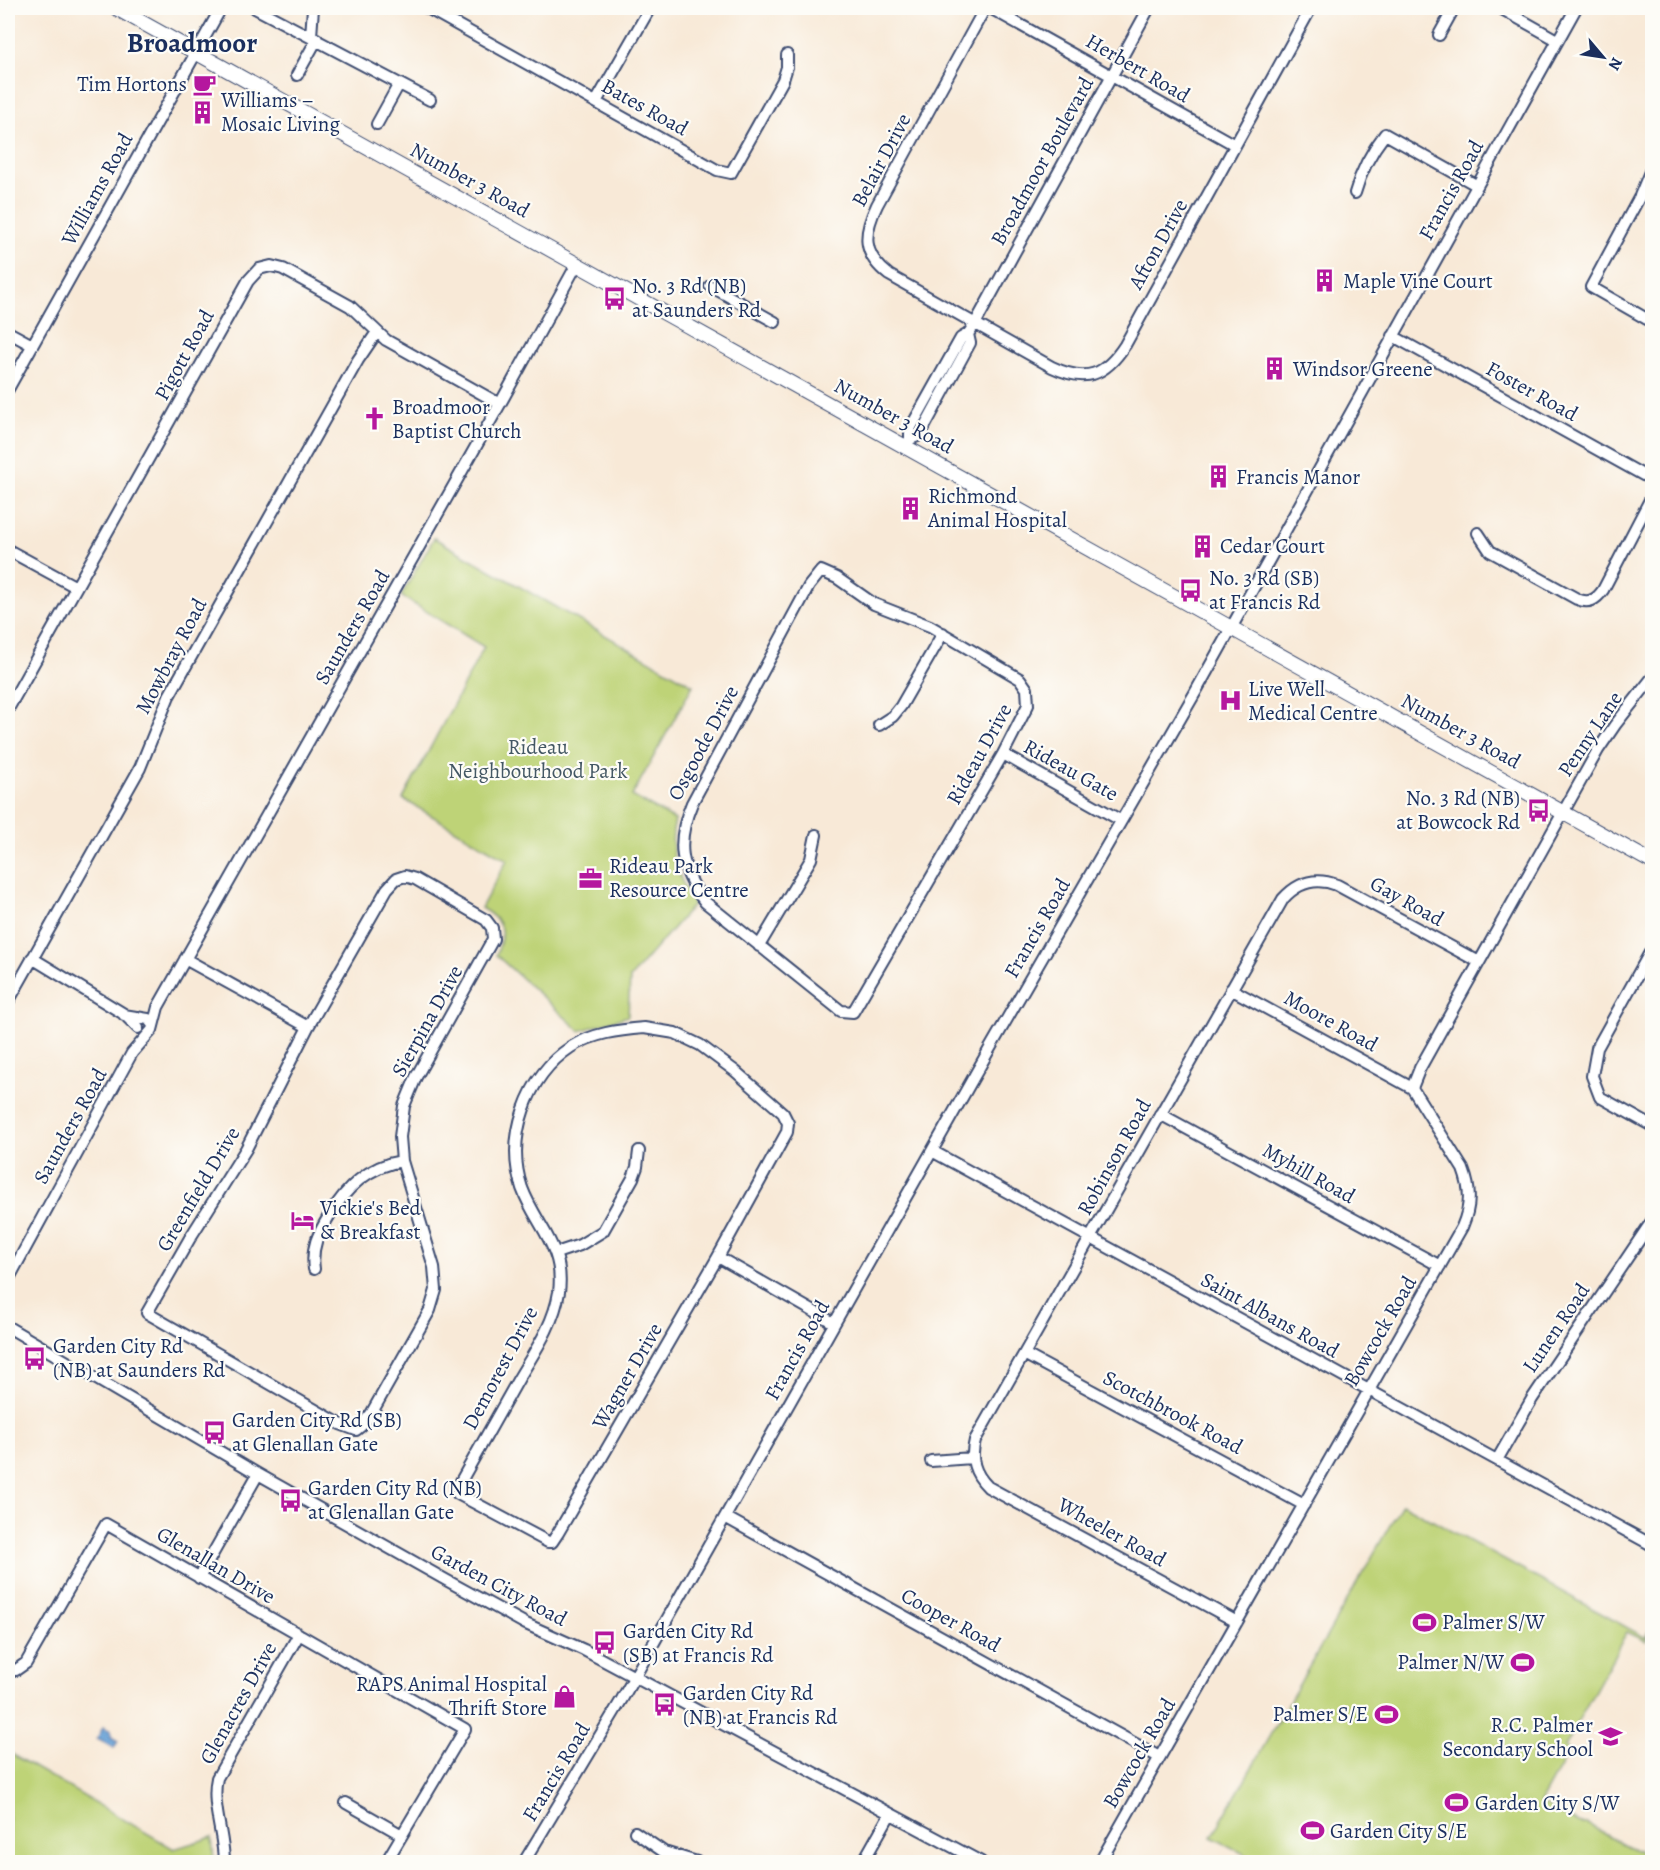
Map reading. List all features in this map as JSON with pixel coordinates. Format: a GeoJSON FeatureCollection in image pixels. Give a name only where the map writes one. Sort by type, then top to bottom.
{"type":"FeatureCollection","features":[{"type":"Feature","properties":{"kind":"main road","name":"Number 3 Road"},"geometry":{"type":"LineString","coordinates":[[116,8],[577,264],[908,443],[1232,628],[1653,862]]}},
{"type":"Feature","properties":{"kind":"street","name":"Williams Road"},"geometry":{"type":"LineString","coordinates":[[8,389],[221,8]]}},
{"type":"Feature","properties":{"kind":"street"},"geometry":{"type":"LineString","coordinates":[[255,8],[430,100]]}},
{"type":"Feature","properties":{"kind":"street"},"geometry":{"type":"LineString","coordinates":[[297,75],[314,37],[313,8]]}},
{"type":"Feature","properties":{"kind":"street","name":"Bates Road"},"geometry":{"type":"LineString","coordinates":[[427,8],[717,170],[731,173],[783,80],[787,67],[787,55]]}},
{"type":"Feature","properties":{"kind":"street"},"geometry":{"type":"LineString","coordinates":[[596,102],[650,8]]}},
{"type":"Feature","properties":{"kind":"street","name":"Belair Drive"},"geometry":{"type":"LineString","coordinates":[[975,324],[881,268],[870,252],[867,236],[877,205],[986,8]]}},
{"type":"Feature","properties":{"kind":"street","name":"Herbert Road"},"geometry":{"type":"LineString","coordinates":[[990,8],[1235,145]]}},
{"type":"Feature","properties":{"kind":"street","name":"Broadmoor Boulevard"},"geometry":{"type":"LineString","coordinates":[[908,443],[920,435],[970,343],[968,334],[1149,8]]}},
{"type":"Feature","properties":{"kind":"street","name":"Afton Drive"},"geometry":{"type":"LineString","coordinates":[[975,324],[1064,372],[1089,376],[1106,368],[1125,345],[1311,8]]}},
{"type":"Feature","properties":{"kind":"street"},"geometry":{"type":"LineString","coordinates":[[1439,35],[1454,8]]}},
{"type":"Feature","properties":{"kind":"street"},"geometry":{"type":"LineString","coordinates":[[1500,8],[1557,40]]}},
{"type":"Feature","properties":{"kind":"street","name":"Francis Road"},"geometry":{"type":"LineString","coordinates":[[524,1863],[634,1678],[932,1150],[1232,628],[1576,8]]}},
{"type":"Feature","properties":{"kind":"street"},"geometry":{"type":"LineString","coordinates":[[377,124],[399,84]]}},
{"type":"Feature","properties":{"kind":"street"},"geometry":{"type":"LineString","coordinates":[[1355,193],[1361,172],[1385,134],[1476,185]]}},
{"type":"Feature","properties":{"kind":"street"},"geometry":{"type":"LineString","coordinates":[[1653,167],[1591,287],[1653,322]]}},
{"type":"Feature","properties":{"kind":"street","name":"Saunders Road"},"geometry":{"type":"LineString","coordinates":[[8,1280],[145,1025],[158,1007],[577,264]]}},
{"type":"Feature","properties":{"kind":"street","name":"Pigott Road"},"geometry":{"type":"LineString","coordinates":[[8,709],[242,291],[258,269],[271,266],[290,272],[350,306],[386,340],[500,404]]}},
{"type":"Feature","properties":{"kind":"street"},"geometry":{"type":"LineString","coordinates":[[710,286],[775,322]]}},
{"type":"Feature","properties":{"kind":"street"},"geometry":{"type":"LineString","coordinates":[[8,332],[32,345]]}},
{"type":"Feature","properties":{"kind":"street","name":"Mowbray Road"},"geometry":{"type":"LineString","coordinates":[[8,1002],[140,768],[169,696],[358,360],[376,332]]}},
{"type":"Feature","properties":{"kind":"street","name":"Foster Road"},"geometry":{"type":"LineString","coordinates":[[1393,336],[1653,480]]}},
{"type":"Feature","properties":{"kind":"street"},"geometry":{"type":"LineString","coordinates":[[1478,534],[1490,551],[1576,600],[1588,602],[1601,593],[1653,496]]}},
{"type":"Feature","properties":{"kind":"street"},"geometry":{"type":"LineString","coordinates":[[8,550],[76,587]]}},
{"type":"Feature","properties":{"kind":"street","name":"Rideau Drive"},"geometry":{"type":"LineString","coordinates":[[821,571],[837,578],[874,604],[920,621],[943,633],[1020,679],[1027,689],[1028,705],[1003,754],[853,1012]]}},
{"type":"Feature","properties":{"kind":"street","name":"Osgoode Drive"},"geometry":{"type":"LineString","coordinates":[[821,571],[809,586],[692,803],[686,816],[682,836],[682,854],[685,867],[695,888],[705,902],[841,1011],[853,1012]]}},
{"type":"Feature","properties":{"kind":"street"},"geometry":{"type":"LineString","coordinates":[[879,725],[893,716],[901,706],[943,633]]}},
{"type":"Feature","properties":{"kind":"street","name":"Penny Lane"},"geometry":{"type":"LineString","coordinates":[[1564,814],[1569,801],[1604,742],[1653,678]]}},
{"type":"Feature","properties":{"kind":"street","name":"Rideau Gate"},"geometry":{"type":"LineString","coordinates":[[1003,754],[1120,820]]}},
{"type":"Feature","properties":{"kind":"street"},"geometry":{"type":"LineString","coordinates":[[1412,1088],[1420,1068],[1564,814]]}},
{"type":"Feature","properties":{"kind":"street"},"geometry":{"type":"LineString","coordinates":[[759,946],[811,859],[816,835]]}},
{"type":"Feature","properties":{"kind":"street","name":"Greenfield Drive"},"geometry":{"type":"LineString","coordinates":[[356,1430],[340,1424],[147,1313],[190,1238],[246,1149],[308,1027],[387,889],[401,877]]}},
{"type":"Feature","properties":{"kind":"street","name":"Sierpina Drive"},"geometry":{"type":"LineString","coordinates":[[356,1430],[371,1414],[430,1310],[436,1290],[434,1267],[402,1161],[401,1127],[404,1106],[416,1077],[489,949],[493,934],[489,924],[479,916],[415,879],[401,877]]}},
{"type":"Feature","properties":{"kind":"street","name":"Gay Road"},"geometry":{"type":"LineString","coordinates":[[1314,881],[1322,880],[1337,885],[1479,962]]}},
{"type":"Feature","properties":{"kind":"street","name":"Robinson Road"},"geometry":{"type":"LineString","coordinates":[[972,1458],[975,1440],[1283,899],[1298,886],[1314,881]]}},
{"type":"Feature","properties":{"kind":"street"},"geometry":{"type":"LineString","coordinates":[[1653,949],[1597,1048],[1592,1076],[1600,1097],[1653,1126]]}},
{"type":"Feature","properties":{"kind":"street"},"geometry":{"type":"LineString","coordinates":[[32,958],[145,1025]]}},
{"type":"Feature","properties":{"kind":"street"},"geometry":{"type":"LineString","coordinates":[[185,959],[308,1027]]}},
{"type":"Feature","properties":{"kind":"street","name":"Moore Road"},"geometry":{"type":"LineString","coordinates":[[1231,989],[1412,1088]]}},
{"type":"Feature","properties":{"kind":"street","name":"Demorest Drive"},"geometry":{"type":"LineString","coordinates":[[460,1481],[550,1321],[559,1291],[556,1253],[530,1207],[518,1169],[518,1134],[526,1104],[535,1086],[549,1067],[571,1047],[614,1030],[644,1028],[684,1036],[735,1071],[783,1113],[788,1123]]}},
{"type":"Feature","properties":{"kind":"street","name":"Bowcock Road"},"geometry":{"type":"LineString","coordinates":[[1100,1863],[1467,1215],[1469,1190],[1463,1169],[1412,1088]]}},
{"type":"Feature","properties":{"kind":"street","name":"Myhill Road"},"geometry":{"type":"LineString","coordinates":[[1160,1114],[1440,1266]]}},
{"type":"Feature","properties":{"kind":"street","name":"Wagner Drive"},"geometry":{"type":"LineString","coordinates":[[460,1481],[458,1494],[538,1538],[552,1542],[718,1257],[786,1136],[788,1123]]}},
{"type":"Feature","properties":{"kind":"street","name":"Saint Albans Road"},"geometry":{"type":"LineString","coordinates":[[932,1150],[1653,1545]]}},
{"type":"Feature","properties":{"kind":"street"},"geometry":{"type":"LineString","coordinates":[[556,1253],[580,1245],[603,1231],[633,1178],[639,1151]]}},
{"type":"Feature","properties":{"kind":"street"},"geometry":{"type":"LineString","coordinates":[[314,1269],[312,1257],[316,1239],[345,1192],[366,1174],[385,1164],[402,1161]]}},
{"type":"Feature","properties":{"kind":"street","name":"Lunen Road"},"geometry":{"type":"LineString","coordinates":[[1497,1460],[1532,1398],[1653,1221]]}},
{"type":"Feature","properties":{"kind":"street"},"geometry":{"type":"LineString","coordinates":[[718,1257],[834,1323]]}},
{"type":"Feature","properties":{"kind":"street","name":"Garden City Road"},"geometry":{"type":"LineString","coordinates":[[8,1327],[258,1474],[526,1624],[584,1650],[981,1863]]}},
{"type":"Feature","properties":{"kind":"street","name":"Scotchbrook Road"},"geometry":{"type":"LineString","coordinates":[[1024,1354],[1304,1505]]}},
{"type":"Feature","properties":{"kind":"street"},"geometry":{"type":"LineString","coordinates":[[931,1461],[972,1458]]}},
{"type":"Feature","properties":{"kind":"street","name":"Wheeler Road"},"geometry":{"type":"LineString","coordinates":[[972,1458],[977,1475],[988,1487],[1237,1622]]}},
{"type":"Feature","properties":{"kind":"street"},"geometry":{"type":"LineString","coordinates":[[199,1578],[258,1474]]}},
{"type":"Feature","properties":{"kind":"street","name":"Cooper Road"},"geometry":{"type":"LineString","coordinates":[[725,1517],[1159,1757]]}},
{"type":"Feature","properties":{"kind":"street","name":"Glenallan Drive"},"geometry":{"type":"LineString","coordinates":[[8,1670],[16,1670],[26,1663],[106,1524],[465,1730],[402,1835]]}},
{"type":"Feature","properties":{"kind":"street","name":"Glenacres Drive"},"geometry":{"type":"LineString","coordinates":[[224,1863],[223,1834],[216,1795],[217,1778],[299,1634]]}},
{"type":"Feature","properties":{"kind":"street"},"geometry":{"type":"LineString","coordinates":[[346,1803],[402,1835],[386,1863]]}},
{"type":"Feature","properties":{"kind":"street"},"geometry":{"type":"LineString","coordinates":[[863,1863],[890,1814]]}},
{"type":"Feature","properties":{"kind":"street"},"geometry":{"type":"LineString","coordinates":[[635,1832],[664,1851],[697,1863]]}},
{"type":"Feature","properties":{"kind":"green space","name":"Rideau Neighbourhood Park"},"geometry":{"type":"Polygon","coordinates":[[[434,538],[693,685],[632,796],[675,820],[673,854],[683,884],[694,904],[630,978],[628,1016],[580,1031],[496,955],[501,940],[500,927],[494,917],[481,908],[507,860],[403,799],[484,647],[401,596],[434,538]]]}},
{"type":"Feature","properties":{"kind":"green space"},"geometry":{"type":"Polygon","coordinates":[[[1402,1504],[1646,1638],[1652,1626],[1652,1631],[1646,1641],[1627,1632],[1564,1747],[1569,1750],[1540,1803],[1580,1824],[1587,1824],[1652,1859],[1652,1862],[1259,1862],[1212,1837],[1402,1504]]]}},
{"type":"Feature","properties":{"kind":"green space"},"geometry":{"type":"Polygon","coordinates":[[[8,1752],[174,1849],[212,1837],[214,1862],[8,1862],[8,1752]]]}},
{"type":"Feature","properties":{"kind":"water"},"geometry":{"type":"Polygon","coordinates":[[[103,1727],[111,1731],[111,1737],[118,1741],[114,1748],[97,1739],[103,1727]]]}},
{"type":"Feature","properties":{"kind":"place","name":"Tim Hortons"},"geometry":{"type":"Point","coordinates":[205,84]}},
{"type":"Feature","properties":{"kind":"place","name":"Williams – Mosaic Living"},"geometry":{"type":"Point","coordinates":[203,112]}},
{"type":"Feature","properties":{"kind":"place","name":"Maple Vine Court"},"geometry":{"type":"Point","coordinates":[1325,281]}},
{"type":"Feature","properties":{"kind":"place","name":"No. 3 Rd (NB) at Saunders Rd"},"geometry":{"type":"Point","coordinates":[614,298]}},
{"type":"Feature","properties":{"kind":"place","name":"Windsor Greene"},"geometry":{"type":"Point","coordinates":[1275,369]}},
{"type":"Feature","properties":{"kind":"place","name":"Broadmoor Baptist Church"},"geometry":{"type":"Point","coordinates":[374,419]}},
{"type":"Feature","properties":{"kind":"place","name":"Francis Manor"},"geometry":{"type":"Point","coordinates":[1218,477]}},
{"type":"Feature","properties":{"kind":"place","name":"Richmond Animal Hospital"},"geometry":{"type":"Point","coordinates":[910,508]}},
{"type":"Feature","properties":{"kind":"place","name":"Cedar Court"},"geometry":{"type":"Point","coordinates":[1202,546]}},
{"type":"Feature","properties":{"kind":"place","name":"No. 3 Rd (SB) at Francis Rd"},"geometry":{"type":"Point","coordinates":[1191,590]}},
{"type":"Feature","properties":{"kind":"place","name":"Live Well Medical Centre"},"geometry":{"type":"Point","coordinates":[1230,701]}},
{"type":"Feature","properties":{"kind":"place","name":"No. 3 Rd (NB) at Bowcock Rd"},"geometry":{"type":"Point","coordinates":[1538,810]}},
{"type":"Feature","properties":{"kind":"place","name":"Rideau Park Resource Centre"},"geometry":{"type":"Point","coordinates":[591,878]}},
{"type":"Feature","properties":{"kind":"place","name":"Vickie's Bed & Breakfast"},"geometry":{"type":"Point","coordinates":[302,1220]}},
{"type":"Feature","properties":{"kind":"place","name":"Garden City Rd (NB) at Saunders Rd"},"geometry":{"type":"Point","coordinates":[35,1358]}},
{"type":"Feature","properties":{"kind":"place","name":"Garden City Rd (SB) at Glenallan Gate"},"geometry":{"type":"Point","coordinates":[214,1432]}},
{"type":"Feature","properties":{"kind":"place","name":"Garden City Rd (NB) at Glenallan Gate"},"geometry":{"type":"Point","coordinates":[290,1500]}},
{"type":"Feature","properties":{"kind":"place","name":"Palmer S/W"},"geometry":{"type":"Point","coordinates":[1424,1622]}},
{"type":"Feature","properties":{"kind":"place","name":"Garden City Rd (SB) at Francis Rd"},"geometry":{"type":"Point","coordinates":[605,1643]}},
{"type":"Feature","properties":{"kind":"place","name":"Palmer N/W"},"geometry":{"type":"Point","coordinates":[1522,1662]}},
{"type":"Feature","properties":{"kind":"place","name":"RAPS Animal Hospital Thrift Store"},"geometry":{"type":"Point","coordinates":[565,1696]}},
{"type":"Feature","properties":{"kind":"place","name":"Garden City Rd (NB) at Francis Rd"},"geometry":{"type":"Point","coordinates":[665,1705]}},
{"type":"Feature","properties":{"kind":"place","name":"Palmer S/E"},"geometry":{"type":"Point","coordinates":[1386,1714]}},
{"type":"Feature","properties":{"kind":"place","name":"R.C. Palmer Secondary School"},"geometry":{"type":"Point","coordinates":[1611,1737]}},
{"type":"Feature","properties":{"kind":"place","name":"Garden City S/W"},"geometry":{"type":"Point","coordinates":[1457,1803]}},
{"type":"Feature","properties":{"kind":"place","name":"Garden City S/E"},"geometry":{"type":"Point","coordinates":[1312,1831]}},
{"type":"Feature","properties":{"kind":"district","name":"Broadmoor"},"geometry":{"type":"Point","coordinates":[192,43]}}]}
